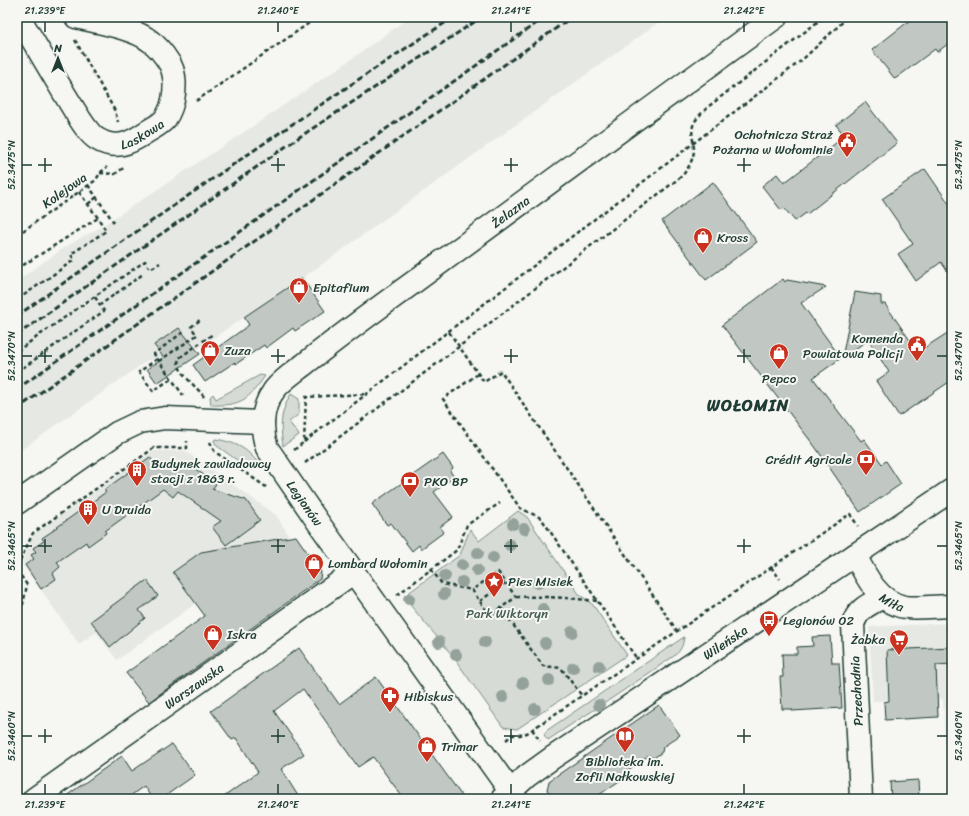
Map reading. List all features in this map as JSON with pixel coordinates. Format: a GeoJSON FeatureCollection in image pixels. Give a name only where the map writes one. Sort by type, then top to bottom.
{"type":"FeatureCollection","features":[{"type":"Feature","properties":{"kind":"street","name":"Laskowa"},"geometry":{"type":"LineString","coordinates":[[19,17],[52,74],[88,130],[96,139],[107,144],[117,146],[128,143],[164,120],[171,108],[174,93],[174,78],[170,65],[161,52],[150,41],[137,33],[74,26]]}},
{"type":"Feature","properties":{"kind":"street","name":"Żelazna"},"geometry":{"type":"LineString","coordinates":[[263,422],[264,411],[273,391],[313,357],[776,17]]}},
{"type":"Feature","properties":{"kind":"street"},"geometry":{"type":"LineString","coordinates":[[17,503],[117,433],[140,422],[165,418],[263,422]]}},
{"type":"Feature","properties":{"kind":"street","name":"Legionów"},"geometry":{"type":"LineString","coordinates":[[263,422],[264,441],[267,448],[315,519],[354,572],[510,796]]}},
{"type":"Feature","properties":{"kind":"street","name":"Wileńska"},"geometry":{"type":"LineString","coordinates":[[510,796],[535,769],[952,490]]}},
{"type":"Feature","properties":{"kind":"street","name":"Miła"},"geometry":{"type":"LineString","coordinates":[[855,555],[869,581],[883,597],[895,604],[904,607],[952,606]]}},
{"type":"Feature","properties":{"kind":"street","name":"Warszawska"},"geometry":{"type":"LineString","coordinates":[[34,799],[354,572]]}},
{"type":"Feature","properties":{"kind":"street","name":"Przechodnia"},"geometry":{"type":"LineString","coordinates":[[861,799],[853,624],[857,614],[861,610],[883,597]]}},
{"type":"Feature","properties":{"kind":"path"},"geometry":{"type":"LineString","coordinates":[[194,103],[318,17]]}},
{"type":"Feature","properties":{"kind":"path"},"geometry":{"type":"LineString","coordinates":[[300,466],[682,176],[689,168],[692,158],[694,150],[692,134],[694,124],[700,115],[709,106],[824,17]]}},
{"type":"Feature","properties":{"kind":"path"},"geometry":{"type":"LineString","coordinates":[[291,453],[802,60],[848,17]]}},
{"type":"Feature","properties":{"kind":"path"},"geometry":{"type":"LineString","coordinates":[[74,26],[116,111]]}},
{"type":"Feature","properties":{"kind":"path","name":"Kolejowa"},"geometry":{"type":"LineString","coordinates":[[17,235],[96,180],[100,173]]}},
{"type":"Feature","properties":{"kind":"path"},"geometry":{"type":"LineString","coordinates":[[88,185],[115,224]]}},
{"type":"Feature","properties":{"kind":"path"},"geometry":{"type":"LineString","coordinates":[[17,300],[74,260],[71,254],[106,231],[79,192]]}},
{"type":"Feature","properties":{"kind":"path"},"geometry":{"type":"LineString","coordinates":[[88,204],[97,197]]}},
{"type":"Feature","properties":{"kind":"path"},"geometry":{"type":"LineString","coordinates":[[17,269],[98,218]]}},
{"type":"Feature","properties":{"kind":"path"},"geometry":{"type":"LineString","coordinates":[[17,351],[145,261],[150,269],[160,263]]}},
{"type":"Feature","properties":{"kind":"path"},"geometry":{"type":"LineString","coordinates":[[100,305],[143,274]]}},
{"type":"Feature","properties":{"kind":"path"},"geometry":{"type":"LineString","coordinates":[[17,372],[104,311],[94,297]]}},
{"type":"Feature","properties":{"kind":"path"},"geometry":{"type":"LineString","coordinates":[[171,379],[153,391],[139,372],[197,335],[191,327],[201,319]]}},
{"type":"Feature","properties":{"kind":"path"},"geometry":{"type":"LineString","coordinates":[[183,332],[154,354],[186,400]]}},
{"type":"Feature","properties":{"kind":"path"},"geometry":{"type":"LineString","coordinates":[[449,332],[484,382],[500,371],[677,631]]}},
{"type":"Feature","properties":{"kind":"path"},"geometry":{"type":"LineString","coordinates":[[204,397],[178,366],[177,362],[179,358],[213,334]]}},
{"type":"Feature","properties":{"kind":"path"},"geometry":{"type":"LineString","coordinates":[[478,374],[443,399],[520,508],[541,518],[637,659]]}},
{"type":"Feature","properties":{"kind":"path"},"geometry":{"type":"LineString","coordinates":[[304,442],[306,397],[368,394]]}},
{"type":"Feature","properties":{"kind":"path"},"geometry":{"type":"LineString","coordinates":[[17,611],[23,604],[27,585],[17,568],[33,533],[154,448],[187,448],[187,438]]}},
{"type":"Feature","properties":{"kind":"path"},"geometry":{"type":"LineString","coordinates":[[210,439],[215,452],[264,487],[268,487]]}},
{"type":"Feature","properties":{"kind":"path"},"geometry":{"type":"LineString","coordinates":[[394,597],[457,550],[468,525],[500,503]]}},
{"type":"Feature","properties":{"kind":"path"},"geometry":{"type":"LineString","coordinates":[[506,740],[512,735],[527,733],[850,514],[861,529]]}},
{"type":"Feature","properties":{"kind":"path"},"geometry":{"type":"LineString","coordinates":[[772,567],[783,585]]}},
{"type":"Feature","properties":{"kind":"path"},"geometry":{"type":"LineString","coordinates":[[431,569],[442,584],[472,590],[490,616],[516,597],[568,597],[598,601]]}},
{"type":"Feature","properties":{"kind":"path"},"geometry":{"type":"LineString","coordinates":[[472,590],[498,572],[516,597]]}},
{"type":"Feature","properties":{"kind":"path"},"geometry":{"type":"LineString","coordinates":[[480,601],[505,583]]}},
{"type":"Feature","properties":{"kind":"path"},"geometry":{"type":"LineString","coordinates":[[501,608],[543,666],[561,668],[582,696]]}},
{"type":"Feature","properties":{"kind":"path"},"geometry":{"type":"LineString","coordinates":[[532,729],[542,744]]}},
{"type":"Feature","properties":{"kind":"shaded area"},"geometry":{"type":"Polygon","coordinates":[[[410,17],[666,17],[273,298],[197,349],[148,360],[17,453],[17,281],[61,250],[96,230],[246,131],[346,63],[410,17]]]}},
{"type":"Feature","properties":{"kind":"shaded area"},"geometry":{"type":"Polygon","coordinates":[[[153,451],[185,451],[276,515],[289,536],[117,660],[96,632],[79,644],[22,563],[34,534],[153,451]]]}},
{"type":"Feature","properties":{"kind":"shaded area"},"geometry":{"type":"Polygon","coordinates":[[[952,623],[952,747],[945,748],[943,699],[873,701],[869,627],[952,623]]]}},
{"type":"Feature","properties":{"kind":"green space"},"geometry":{"type":"Polygon","coordinates":[[[260,375],[265,376],[254,391],[243,400],[237,403],[211,405],[210,397],[213,394],[216,399],[260,375]]]}},
{"type":"Feature","properties":{"kind":"green space"},"geometry":{"type":"Polygon","coordinates":[[[291,394],[299,399],[299,414],[289,422],[299,435],[283,446],[281,432],[282,419],[287,401],[291,394]]]}},
{"type":"Feature","properties":{"kind":"green space"},"geometry":{"type":"Polygon","coordinates":[[[215,439],[235,444],[250,454],[259,464],[251,470],[217,446],[214,441],[215,439]]]}},
{"type":"Feature","properties":{"kind":"green space","name":"Park Wiktoryn"},"geometry":{"type":"Polygon","coordinates":[[[518,511],[527,517],[579,594],[593,605],[627,655],[517,729],[503,727],[452,655],[406,600],[407,594],[460,555],[470,529],[479,541],[518,511]]]}},
{"type":"Feature","properties":{"kind":"green space"},"geometry":{"type":"Polygon","coordinates":[[[684,637],[681,648],[674,656],[548,740],[544,735],[546,731],[684,637]]]}},
{"type":"Feature","properties":{"kind":"building"},"geometry":{"type":"Polygon","coordinates":[[[914,17],[952,17],[952,41],[937,52],[935,49],[895,79],[872,50],[914,17]]]}},
{"type":"Feature","properties":{"kind":"building","name":"Ochotnicza Straż Pożarna w Wołominie"},"geometry":{"type":"Polygon","coordinates":[[[865,102],[897,143],[807,214],[806,213],[795,221],[784,208],[781,210],[762,186],[777,174],[784,183],[845,136],[836,125],[865,102]]]}},
{"type":"Feature","properties":{"kind":"building"},"geometry":{"type":"Polygon","coordinates":[[[925,169],[952,208],[952,278],[941,262],[916,281],[898,254],[913,244],[882,199],[925,169]]]}},
{"type":"Feature","properties":{"kind":"building"},"geometry":{"type":"Polygon","coordinates":[[[713,182],[757,242],[706,280],[662,221],[713,182]]]}},
{"type":"Feature","properties":{"kind":"building"},"geometry":{"type":"Polygon","coordinates":[[[302,278],[325,311],[295,331],[293,328],[266,348],[264,345],[236,364],[235,362],[205,382],[193,365],[249,325],[244,317],[302,278]]]}},
{"type":"Feature","properties":{"kind":"building"},"geometry":{"type":"Polygon","coordinates":[[[783,279],[785,282],[787,280],[826,287],[801,303],[841,358],[813,378],[861,441],[864,439],[882,464],[886,461],[901,484],[860,512],[816,448],[722,325],[783,279]]]}},
{"type":"Feature","properties":{"kind":"building","name":"Komenda Powiatowa Policji"},"geometry":{"type":"Polygon","coordinates":[[[855,292],[881,296],[881,304],[885,304],[918,352],[952,330],[952,380],[899,416],[876,381],[889,372],[868,340],[842,358],[855,292]]]}},
{"type":"Feature","properties":{"kind":"building"},"geometry":{"type":"Polygon","coordinates":[[[179,328],[200,354],[157,383],[147,369],[164,358],[154,345],[179,328]]]}},
{"type":"Feature","properties":{"kind":"building","name":"PKO BP"},"geometry":{"type":"Polygon","coordinates":[[[443,454],[453,468],[450,471],[454,477],[434,492],[453,517],[440,527],[444,532],[421,549],[419,545],[412,551],[391,523],[387,525],[372,504],[443,454]]]}},
{"type":"Feature","properties":{"kind":"building"},"geometry":{"type":"Polygon","coordinates":[[[150,457],[154,463],[190,465],[216,484],[212,489],[246,500],[260,520],[226,545],[212,527],[221,521],[178,491],[173,497],[163,489],[105,531],[106,533],[88,546],[86,542],[57,562],[60,567],[53,573],[56,579],[41,589],[25,565],[34,559],[31,555],[36,552],[33,548],[44,541],[42,538],[106,492],[104,490],[150,457]]]}},
{"type":"Feature","properties":{"kind":"building"},"geometry":{"type":"Polygon","coordinates":[[[296,536],[321,572],[320,579],[149,702],[126,673],[205,616],[173,572],[201,552],[296,536]]]}},
{"type":"Feature","properties":{"kind":"building"},"geometry":{"type":"Polygon","coordinates":[[[147,580],[158,596],[139,610],[145,618],[110,647],[91,621],[147,580]]]}},
{"type":"Feature","properties":{"kind":"building"},"geometry":{"type":"Polygon","coordinates":[[[830,636],[832,663],[839,663],[842,708],[792,711],[792,709],[782,709],[780,677],[783,677],[782,654],[797,654],[797,647],[813,646],[812,637],[830,636]]]}},
{"type":"Feature","properties":{"kind":"building"},"geometry":{"type":"Polygon","coordinates":[[[952,647],[952,664],[936,665],[938,717],[885,720],[884,702],[889,701],[887,650],[952,647]]]}},
{"type":"Feature","properties":{"kind":"building"},"geometry":{"type":"Polygon","coordinates":[[[299,648],[339,704],[376,677],[464,799],[404,799],[373,757],[358,767],[303,689],[274,711],[304,754],[281,769],[300,799],[221,799],[258,772],[236,738],[232,740],[211,711],[299,648]]]}},
{"type":"Feature","properties":{"kind":"building","name":"Biblioteka im. Zofii Nałkowskiej"},"geometry":{"type":"Polygon","coordinates":[[[659,705],[680,735],[663,747],[662,752],[654,758],[648,756],[628,770],[628,775],[593,799],[554,799],[547,790],[549,781],[659,705]]]}},
{"type":"Feature","properties":{"kind":"building"},"geometry":{"type":"Polygon","coordinates":[[[172,744],[195,775],[161,799],[152,799],[144,786],[126,799],[62,799],[122,756],[132,771],[172,744]]]}},
{"type":"Feature","properties":{"kind":"building"},"geometry":{"type":"Polygon","coordinates":[[[918,780],[919,799],[891,799],[890,782],[918,780]]]}},
{"type":"Feature","properties":{"kind":"railway"},"geometry":{"type":"LineString","coordinates":[[17,316],[234,164],[454,17]]}},
{"type":"Feature","properties":{"kind":"railway"},"geometry":{"type":"LineString","coordinates":[[17,335],[298,138],[482,17]]}},
{"type":"Feature","properties":{"kind":"railway"},"geometry":{"type":"LineString","coordinates":[[17,389],[545,17]]}},
{"type":"Feature","properties":{"kind":"railway"},"geometry":{"type":"LineString","coordinates":[[17,409],[572,17]]}},
{"type":"Feature","properties":{"kind":"place","name":"Ochotnicza Straż Pożarna w Wołominie"},"geometry":{"type":"Point","coordinates":[847,158]}},
{"type":"Feature","properties":{"kind":"place","name":"Kross"},"geometry":{"type":"Point","coordinates":[703,254]}},
{"type":"Feature","properties":{"kind":"place","name":"Epitafium"},"geometry":{"type":"Point","coordinates":[299,304]}},
{"type":"Feature","properties":{"kind":"place","name":"Komenda Powiatowa Policji"},"geometry":{"type":"Point","coordinates":[917,362]}},
{"type":"Feature","properties":{"kind":"place","name":"Zuza"},"geometry":{"type":"Point","coordinates":[210,367]}},
{"type":"Feature","properties":{"kind":"place","name":"Pepco"},"geometry":{"type":"Point","coordinates":[779,370]}},
{"type":"Feature","properties":{"kind":"place","name":"Crédit Agricole"},"geometry":{"type":"Point","coordinates":[866,476]}},
{"type":"Feature","properties":{"kind":"place","name":"Budynek zawiadowcy stacji z 1863 r."},"geometry":{"type":"Point","coordinates":[137,487]}},
{"type":"Feature","properties":{"kind":"place","name":"PKO BP"},"geometry":{"type":"Point","coordinates":[410,498]}},
{"type":"Feature","properties":{"kind":"place","name":"U Druida"},"geometry":{"type":"Point","coordinates":[88,526]}},
{"type":"Feature","properties":{"kind":"place","name":"Lombard Wołomin"},"geometry":{"type":"Point","coordinates":[314,580]}},
{"type":"Feature","properties":{"kind":"place","name":"Pies Misiek"},"geometry":{"type":"Point","coordinates":[494,598]}},
{"type":"Feature","properties":{"kind":"place","name":"Legionów 02"},"geometry":{"type":"Point","coordinates":[769,637]}},
{"type":"Feature","properties":{"kind":"place","name":"Iskra"},"geometry":{"type":"Point","coordinates":[213,651]}},
{"type":"Feature","properties":{"kind":"place","name":"Żabka"},"geometry":{"type":"Point","coordinates":[899,656]}},
{"type":"Feature","properties":{"kind":"place","name":"Hibiskus"},"geometry":{"type":"Point","coordinates":[390,713]}},
{"type":"Feature","properties":{"kind":"place","name":"Biblioteka im. Zofii Nałkowskiej"},"geometry":{"type":"Point","coordinates":[625,753]}},
{"type":"Feature","properties":{"kind":"place","name":"Trimar"},"geometry":{"type":"Point","coordinates":[427,763]}},
{"type":"Feature","properties":{"kind":"district","name":"WOŁOMIN"},"geometry":{"type":"Point","coordinates":[748,405]}}]}
